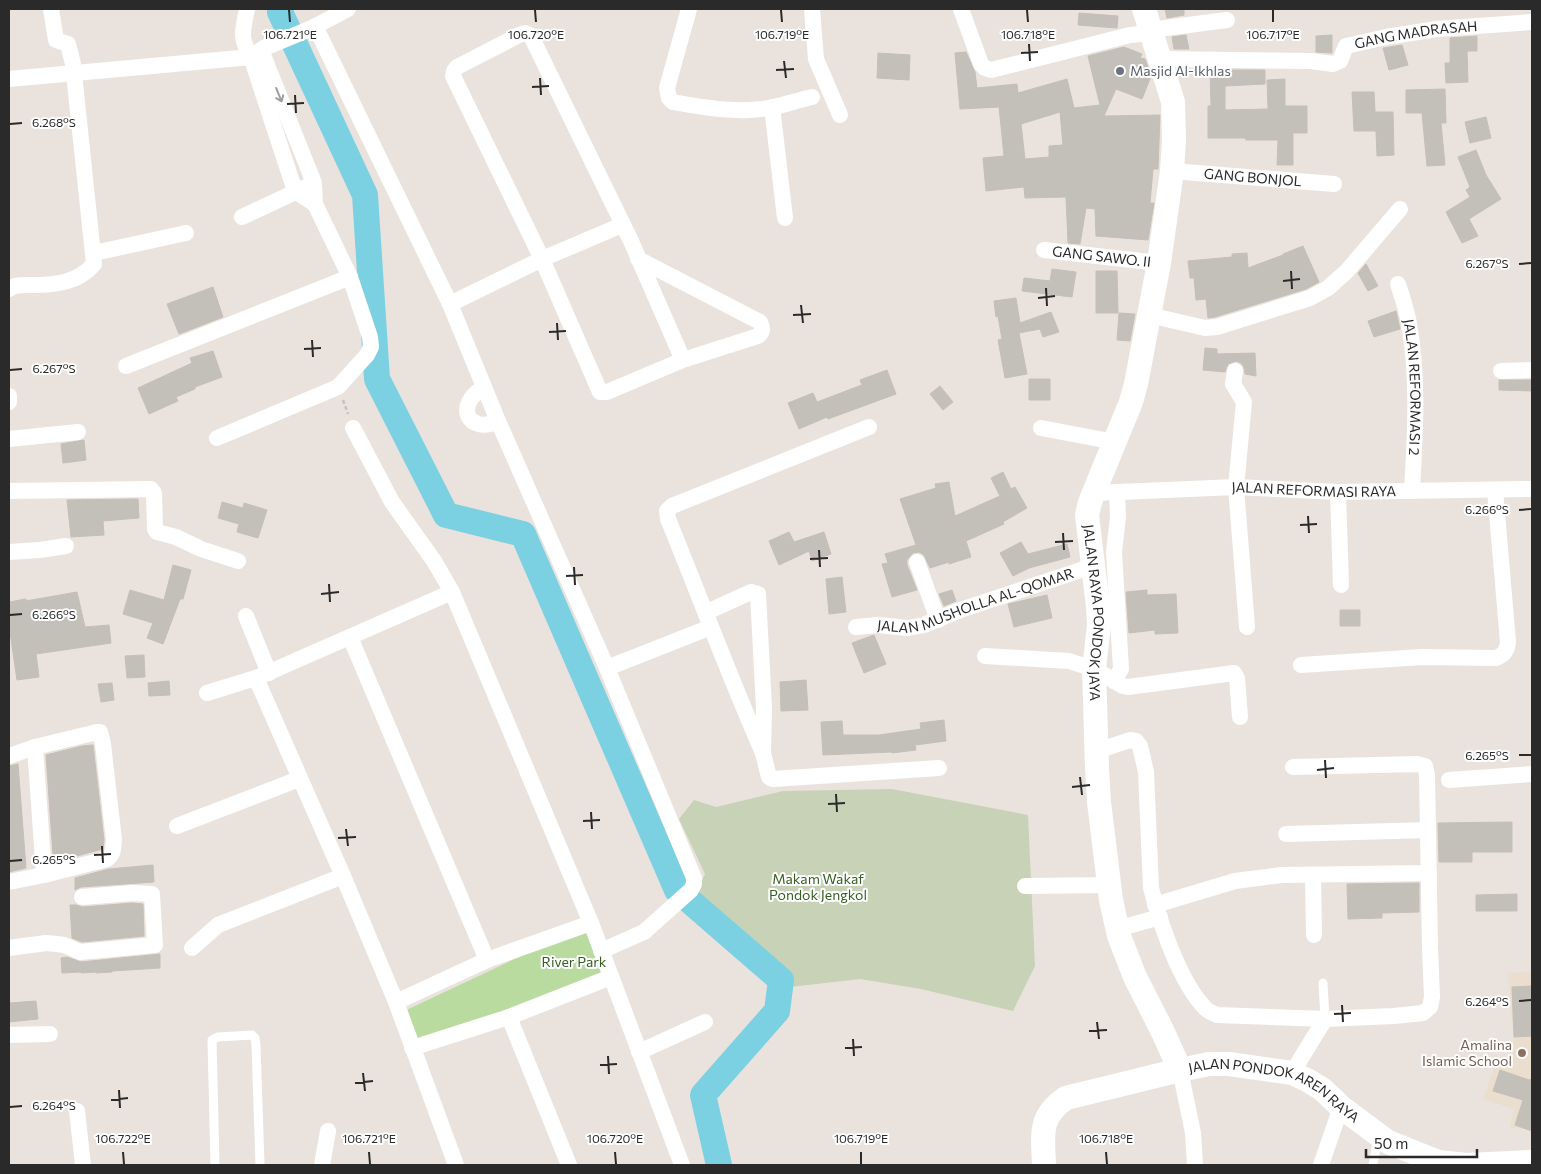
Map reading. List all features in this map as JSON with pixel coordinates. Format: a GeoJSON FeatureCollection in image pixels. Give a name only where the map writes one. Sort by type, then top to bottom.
{"type":"FeatureCollection","features":[{"type":"Feature","properties":{"kind":"main road","name":"JALAN RAYA PONDOK JAYA"},"geometry":{"type":"LineString","coordinates":[[1148,24],[1173,102],[1174,140],[1172,171],[1159,263],[1134,393],[1115,442],[1101,496],[1087,515],[1099,625],[1094,669],[1097,751],[1099,802],[1109,885],[1118,929],[1135,977],[1180,1070]]}},
{"type":"Feature","properties":{"kind":"main road","name":"JALAN PONDOK AREN RAYA"},"geometry":{"type":"LineString","coordinates":[[1044,1165],[1043,1130],[1045,1120],[1056,1104],[1066,1098],[1209,1064],[1299,1063],[1341,1107],[1388,1142],[1438,1162],[1467,1165],[1532,1162]]}},
{"type":"Feature","properties":{"kind":"street"},"geometry":{"type":"LineString","coordinates":[[9,289],[16,285],[53,285],[80,277],[88,272],[94,264],[72,64],[68,44],[56,40],[51,9]]}},
{"type":"Feature","properties":{"kind":"street"},"geometry":{"type":"LineString","coordinates":[[218,438],[338,387],[367,355],[371,346],[370,337],[350,277],[315,204],[314,183],[259,52],[244,45],[242,35],[246,9]]}},
{"type":"Feature","properties":{"kind":"street"},"geometry":{"type":"LineString","coordinates":[[9,79],[259,52],[348,9]]}},
{"type":"Feature","properties":{"kind":"street"},"geometry":{"type":"LineString","coordinates":[[689,9],[667,88],[669,98],[673,102],[716,109],[772,107],[812,97]]}},
{"type":"Feature","properties":{"kind":"street"},"geometry":{"type":"LineString","coordinates":[[813,9],[816,59],[840,115]]}},
{"type":"Feature","properties":{"kind":"street"},"geometry":{"type":"LineString","coordinates":[[960,9],[981,64],[984,68],[991,70],[1130,36],[1148,24],[1227,20]]}},
{"type":"Feature","properties":{"kind":"street","name":"GANG MADRASAH"},"geometry":{"type":"LineString","coordinates":[[1160,59],[1311,61],[1333,64],[1340,60],[1346,46],[1386,37],[1437,29],[1532,22]]}},
{"type":"Feature","properties":{"kind":"street"},"geometry":{"type":"LineString","coordinates":[[313,27],[450,304],[498,421],[607,668],[694,878],[691,890],[644,932],[601,951]]}},
{"type":"Feature","properties":{"kind":"street"},"geometry":{"type":"LineString","coordinates":[[638,259],[760,322],[763,328],[762,332],[758,336],[683,360],[607,392],[600,392],[542,259],[453,76],[457,67],[519,35],[526,33],[531,36],[589,152],[683,360]]}},
{"type":"Feature","properties":{"kind":"street"},"geometry":{"type":"LineString","coordinates":[[259,52],[295,191],[315,204]]}},
{"type":"Feature","properties":{"kind":"street"},"geometry":{"type":"LineString","coordinates":[[772,107],[784,218]]}},
{"type":"Feature","properties":{"kind":"street","name":"GANG BONJOL"},"geometry":{"type":"LineString","coordinates":[[1172,171],[1334,184]]}},
{"type":"Feature","properties":{"kind":"street"},"geometry":{"type":"LineString","coordinates":[[242,217],[314,183]]}},
{"type":"Feature","properties":{"kind":"street"},"geometry":{"type":"LineString","coordinates":[[1149,315],[1205,328],[1217,327],[1310,298],[1328,288],[1347,271],[1400,210]]}},
{"type":"Feature","properties":{"kind":"street"},"geometry":{"type":"LineString","coordinates":[[450,304],[542,259],[622,225]]}},
{"type":"Feature","properties":{"kind":"street"},"geometry":{"type":"LineString","coordinates":[[94,253],[186,233]]}},
{"type":"Feature","properties":{"kind":"street","name":"GANG SAWO. II"},"geometry":{"type":"LineString","coordinates":[[1044,250],[1159,263]]}},
{"type":"Feature","properties":{"kind":"street"},"geometry":{"type":"LineString","coordinates":[[126,366],[350,277]]}},
{"type":"Feature","properties":{"kind":"street","name":"JALAN REFORMASI 2"},"geometry":{"type":"LineString","coordinates":[[1398,284],[1409,322],[1414,357],[1417,402],[1412,491]]}},
{"type":"Feature","properties":{"kind":"street"},"geometry":{"type":"LineString","coordinates":[[1501,371],[1532,370]]}},
{"type":"Feature","properties":{"kind":"street"},"geometry":{"type":"LineString","coordinates":[[1235,371],[1232,384],[1244,402],[1236,487],[1246,627]]}},
{"type":"Feature","properties":{"kind":"street"},"geometry":{"type":"LineString","coordinates":[[484,387],[471,397],[467,407],[467,414],[472,421],[480,424],[490,425],[498,421]]}},
{"type":"Feature","properties":{"kind":"street"},"geometry":{"type":"LineString","coordinates":[[9,396],[9,402]]}},
{"type":"Feature","properties":{"kind":"street"},"geometry":{"type":"LineString","coordinates":[[763,752],[668,519],[667,511],[672,506],[869,427]]}},
{"type":"Feature","properties":{"kind":"street"},"geometry":{"type":"LineString","coordinates":[[353,428],[392,502],[434,561],[452,592],[591,923],[682,1165]]}},
{"type":"Feature","properties":{"kind":"street"},"geometry":{"type":"LineString","coordinates":[[1041,428],[1115,442]]}},
{"type":"Feature","properties":{"kind":"street"},"geometry":{"type":"LineString","coordinates":[[9,439],[78,432]]}},
{"type":"Feature","properties":{"kind":"street","name":"JALAN REFORMASI RAYA"},"geometry":{"type":"LineString","coordinates":[[1101,496],[1236,487],[1338,492],[1532,489]]}},
{"type":"Feature","properties":{"kind":"street"},"geometry":{"type":"LineString","coordinates":[[9,491],[148,488],[154,493],[155,529],[157,532],[176,537],[201,549],[238,562]]}},
{"type":"Feature","properties":{"kind":"street"},"geometry":{"type":"LineString","coordinates":[[1301,664],[1422,657],[1496,658],[1503,655],[1508,648],[1508,642],[1495,490]]}},
{"type":"Feature","properties":{"kind":"street"},"geometry":{"type":"LineString","coordinates":[[1338,492],[1341,585]]}},
{"type":"Feature","properties":{"kind":"street"},"geometry":{"type":"LineString","coordinates":[[1101,496],[1118,517],[1114,552],[1121,669],[1114,681]]}},
{"type":"Feature","properties":{"kind":"street"},"geometry":{"type":"LineString","coordinates":[[9,552],[66,546]]}},
{"type":"Feature","properties":{"kind":"street"},"geometry":{"type":"LineString","coordinates":[[917,562],[938,620]]}},
{"type":"Feature","properties":{"kind":"street","name":"JALAN MUSHOLLA AL-QOMAR"},"geometry":{"type":"LineString","coordinates":[[856,627],[878,625],[908,628],[938,620],[960,610],[1093,566]]}},
{"type":"Feature","properties":{"kind":"street"},"geometry":{"type":"LineString","coordinates":[[207,693],[262,676],[452,592]]}},
{"type":"Feature","properties":{"kind":"street"},"geometry":{"type":"LineString","coordinates":[[607,668],[709,620],[751,592],[758,594],[764,708],[763,752],[768,777],[773,779],[939,768]]}},
{"type":"Feature","properties":{"kind":"street"},"geometry":{"type":"LineString","coordinates":[[246,616],[262,676],[299,779],[344,876],[396,1002],[456,1165]]}},
{"type":"Feature","properties":{"kind":"street"},"geometry":{"type":"LineString","coordinates":[[350,637],[486,960]]}},
{"type":"Feature","properties":{"kind":"street"},"geometry":{"type":"LineString","coordinates":[[985,656],[1069,661],[1094,669],[1128,687],[1234,673],[1237,678],[1240,717]]}},
{"type":"Feature","properties":{"kind":"street"},"geometry":{"type":"LineString","coordinates":[[9,756],[35,747],[100,732],[114,840],[114,850],[107,859],[9,882]]}},
{"type":"Feature","properties":{"kind":"street"},"geometry":{"type":"LineString","coordinates":[[1097,751],[1130,740],[1136,741],[1140,746],[1146,772],[1151,888],[1183,977],[1204,1008],[1217,1015],[1325,1019],[1423,1013],[1430,1007],[1432,997],[1430,873],[1425,766],[1417,764],[1293,767]]}},
{"type":"Feature","properties":{"kind":"street"},"geometry":{"type":"LineString","coordinates":[[35,747],[44,875]]}},
{"type":"Feature","properties":{"kind":"street"},"geometry":{"type":"LineString","coordinates":[[1449,780],[1532,774]]}},
{"type":"Feature","properties":{"kind":"street"},"geometry":{"type":"LineString","coordinates":[[177,826],[299,779]]}},
{"type":"Feature","properties":{"kind":"street"},"geometry":{"type":"LineString","coordinates":[[1286,834],[1428,830]]}},
{"type":"Feature","properties":{"kind":"street"},"geometry":{"type":"LineString","coordinates":[[1118,929],[1235,881],[1282,875],[1430,873]]}},
{"type":"Feature","properties":{"kind":"street"},"geometry":{"type":"LineString","coordinates":[[1313,875],[1314,935]]}},
{"type":"Feature","properties":{"kind":"street"},"geometry":{"type":"LineString","coordinates":[[192,948],[218,925],[344,876]]}},
{"type":"Feature","properties":{"kind":"street"},"geometry":{"type":"LineString","coordinates":[[1025,886],[1109,885]]}},
{"type":"Feature","properties":{"kind":"street"},"geometry":{"type":"LineString","coordinates":[[9,948],[57,944],[80,952],[155,945],[152,894],[132,893],[82,898]]}},
{"type":"Feature","properties":{"kind":"street"},"geometry":{"type":"LineString","coordinates":[[396,1002],[486,960],[591,923]]}},
{"type":"Feature","properties":{"kind":"street"},"geometry":{"type":"LineString","coordinates":[[412,1048],[509,1018],[611,977]]}},
{"type":"Feature","properties":{"kind":"street"},"geometry":{"type":"LineString","coordinates":[[509,1018],[569,1165]]}},
{"type":"Feature","properties":{"kind":"street"},"geometry":{"type":"LineString","coordinates":[[1299,1063],[1325,1019]]}},
{"type":"Feature","properties":{"kind":"street"},"geometry":{"type":"LineString","coordinates":[[639,1052],[704,1022]]}},
{"type":"Feature","properties":{"kind":"street"},"geometry":{"type":"LineString","coordinates":[[9,1035],[50,1034]]}},
{"type":"Feature","properties":{"kind":"street"},"geometry":{"type":"LineString","coordinates":[[1180,1070],[1193,1132],[1196,1165]]}},
{"type":"Feature","properties":{"kind":"street"},"geometry":{"type":"LineString","coordinates":[[1321,1165],[1341,1107]]}},
{"type":"Feature","properties":{"kind":"street"},"geometry":{"type":"LineString","coordinates":[[77,1111],[83,1165]]}},
{"type":"Feature","properties":{"kind":"street"},"geometry":{"type":"LineString","coordinates":[[322,1165],[328,1131]]}},
{"type":"Feature","properties":{"kind":"lane"},"geometry":{"type":"LineString","coordinates":[[1323,983],[1325,1019]]}},
{"type":"Feature","properties":{"kind":"lane"},"geometry":{"type":"LineString","coordinates":[[215,1165],[212,1040],[218,1037],[252,1035],[255,1038],[256,1045],[260,1165]]}},
{"type":"Feature","properties":{"kind":"lane"},"geometry":{"type":"LineString","coordinates":[[1373,1165],[1378,1135]]}},
{"type":"Feature","properties":{"kind":"path"},"geometry":{"type":"LineString","coordinates":[[338,387],[353,428]]}},
{"type":"Feature","properties":{"kind":"shaded area","name":"Amalina Islamic School"},"geometry":{"type":"Polygon","coordinates":[[[1532,972],[1532,1129],[1510,1128],[1514,1109],[1483,1099],[1496,1063],[1511,1065],[1514,1042],[1508,973],[1532,972]]]}},
{"type":"Feature","properties":{"kind":"green space","name":"Makam Wakaf Pondok Jengkol"},"geometry":{"type":"Polygon","coordinates":[[[892,789],[1028,815],[1035,966],[1013,1011],[921,989],[860,979],[790,987],[688,910],[705,874],[679,819],[694,800],[716,807],[783,791],[892,789]]]}},
{"type":"Feature","properties":{"kind":"green space","name":"River Park"},"geometry":{"type":"Polygon","coordinates":[[[591,923],[611,977],[412,1048],[400,1013],[591,923]]]}},
{"type":"Feature","properties":{"kind":"building"},"geometry":{"type":"Polygon","coordinates":[[[1165,9],[1184,9],[1184,15],[1167,18],[1165,9]]]}},
{"type":"Feature","properties":{"kind":"building"},"geometry":{"type":"Polygon","coordinates":[[[1079,13],[1118,16],[1117,28],[1078,25],[1079,13]]]}},
{"type":"Feature","properties":{"kind":"building"},"geometry":{"type":"Polygon","coordinates":[[[1186,35],[1189,49],[1174,49],[1172,37],[1186,35]]]}},
{"type":"Feature","properties":{"kind":"building"},"geometry":{"type":"Polygon","coordinates":[[[1332,35],[1332,53],[1316,52],[1316,36],[1332,35]]]}},
{"type":"Feature","properties":{"kind":"building"},"geometry":{"type":"Polygon","coordinates":[[[1477,36],[1477,51],[1467,51],[1468,82],[1446,83],[1445,63],[1450,63],[1450,38],[1477,36]]]}},
{"type":"Feature","properties":{"kind":"building"},"geometry":{"type":"Polygon","coordinates":[[[1402,45],[1408,65],[1389,70],[1383,48],[1402,45]]]}},
{"type":"Feature","properties":{"kind":"building"},"geometry":{"type":"Polygon","coordinates":[[[1124,47],[1142,54],[1140,58],[1145,59],[1148,67],[1147,70],[1151,76],[1142,99],[1116,89],[1104,116],[1160,115],[1158,169],[1153,169],[1150,203],[1154,203],[1148,240],[1096,236],[1095,209],[1086,208],[1080,244],[1068,243],[1066,197],[1025,198],[1024,187],[986,191],[983,158],[1004,156],[999,107],[960,109],[955,53],[966,52],[975,72],[977,88],[1017,84],[1018,93],[1067,79],[1074,108],[1100,105],[1088,56],[1124,47]],[[1060,112],[1021,124],[1025,159],[1049,157],[1049,146],[1063,145],[1060,112]]]}},
{"type":"Feature","properties":{"kind":"building"},"geometry":{"type":"Polygon","coordinates":[[[878,53],[910,55],[909,80],[877,78],[878,53]]]}},
{"type":"Feature","properties":{"kind":"building"},"geometry":{"type":"Polygon","coordinates":[[[1210,70],[1265,70],[1265,84],[1225,86],[1225,110],[1268,109],[1267,80],[1285,79],[1285,106],[1307,106],[1307,133],[1293,133],[1293,165],[1277,165],[1278,140],[1208,138],[1208,106],[1211,106],[1210,70]]]}},
{"type":"Feature","properties":{"kind":"building"},"geometry":{"type":"Polygon","coordinates":[[[1445,89],[1446,123],[1441,123],[1445,165],[1427,166],[1422,113],[1406,113],[1406,90],[1445,89]]]}},
{"type":"Feature","properties":{"kind":"building"},"geometry":{"type":"Polygon","coordinates":[[[1352,92],[1374,92],[1375,112],[1393,112],[1394,155],[1377,156],[1376,131],[1354,131],[1352,92]]]}},
{"type":"Feature","properties":{"kind":"building"},"geometry":{"type":"Polygon","coordinates":[[[1486,117],[1491,138],[1470,143],[1465,122],[1486,117]]]}},
{"type":"Feature","properties":{"kind":"building"},"geometry":{"type":"Polygon","coordinates":[[[1476,150],[1486,175],[1501,199],[1469,219],[1478,236],[1462,243],[1446,212],[1470,197],[1466,190],[1470,187],[1458,157],[1476,150]]]}},
{"type":"Feature","properties":{"kind":"building"},"geometry":{"type":"Polygon","coordinates":[[[1303,246],[1319,282],[1306,289],[1208,318],[1206,299],[1196,300],[1194,278],[1190,278],[1188,261],[1232,257],[1232,254],[1247,253],[1248,268],[1303,246]]]}},
{"type":"Feature","properties":{"kind":"building"},"geometry":{"type":"Polygon","coordinates":[[[1366,264],[1378,286],[1368,291],[1358,273],[1366,264]]]}},
{"type":"Feature","properties":{"kind":"building"},"geometry":{"type":"Polygon","coordinates":[[[1052,269],[1076,272],[1072,297],[1022,291],[1024,278],[1050,281],[1052,269]]]}},
{"type":"Feature","properties":{"kind":"building"},"geometry":{"type":"Polygon","coordinates":[[[1096,271],[1117,271],[1118,313],[1096,313],[1096,271]]]}},
{"type":"Feature","properties":{"kind":"building"},"geometry":{"type":"Polygon","coordinates":[[[213,287],[223,317],[179,334],[167,304],[213,287]]]}},
{"type":"Feature","properties":{"kind":"building"},"geometry":{"type":"Polygon","coordinates":[[[1016,298],[1020,323],[1051,312],[1059,332],[1043,337],[1040,329],[1019,333],[1027,374],[1005,378],[998,340],[1002,339],[994,301],[1016,298]]]}},
{"type":"Feature","properties":{"kind":"building"},"geometry":{"type":"Polygon","coordinates":[[[1396,311],[1400,329],[1374,337],[1368,321],[1396,311]]]}},
{"type":"Feature","properties":{"kind":"building"},"geometry":{"type":"Polygon","coordinates":[[[1119,313],[1135,314],[1130,341],[1117,340],[1119,313]]]}},
{"type":"Feature","properties":{"kind":"building"},"geometry":{"type":"Polygon","coordinates":[[[1205,348],[1217,349],[1217,354],[1255,353],[1256,376],[1245,374],[1244,367],[1236,361],[1228,364],[1225,372],[1203,370],[1205,348]]]}},
{"type":"Feature","properties":{"kind":"building"},"geometry":{"type":"Polygon","coordinates":[[[213,351],[222,377],[195,387],[195,389],[176,397],[178,401],[149,414],[138,388],[192,363],[190,358],[213,351]]]}},
{"type":"Feature","properties":{"kind":"building"},"geometry":{"type":"Polygon","coordinates":[[[887,370],[896,394],[828,419],[827,417],[799,429],[788,403],[813,393],[817,402],[862,385],[860,380],[887,370]]]}},
{"type":"Feature","properties":{"kind":"building"},"geometry":{"type":"Polygon","coordinates":[[[1029,379],[1050,379],[1050,400],[1029,400],[1029,379]]]}},
{"type":"Feature","properties":{"kind":"building"},"geometry":{"type":"Polygon","coordinates":[[[1499,380],[1532,380],[1532,391],[1499,390],[1499,380]]]}},
{"type":"Feature","properties":{"kind":"building"},"geometry":{"type":"Polygon","coordinates":[[[940,386],[953,402],[943,410],[930,394],[940,386]]]}},
{"type":"Feature","properties":{"kind":"building"},"geometry":{"type":"Polygon","coordinates":[[[84,440],[86,460],[63,463],[61,444],[84,440]]]}},
{"type":"Feature","properties":{"kind":"building"},"geometry":{"type":"Polygon","coordinates":[[[1003,472],[1011,489],[1015,487],[1027,508],[1003,522],[1004,524],[966,541],[971,557],[930,568],[924,555],[919,552],[913,553],[907,560],[907,565],[917,590],[892,597],[882,564],[888,563],[885,554],[916,545],[900,499],[936,488],[935,484],[949,482],[955,516],[1000,496],[991,478],[1003,472]]]}},
{"type":"Feature","properties":{"kind":"building"},"geometry":{"type":"Polygon","coordinates":[[[138,499],[139,518],[103,521],[104,535],[71,537],[67,500],[138,499]]]}},
{"type":"Feature","properties":{"kind":"building"},"geometry":{"type":"Polygon","coordinates":[[[222,502],[243,508],[244,503],[267,510],[258,538],[237,532],[239,524],[218,518],[222,502]]]}},
{"type":"Feature","properties":{"kind":"building"},"geometry":{"type":"Polygon","coordinates":[[[789,532],[794,542],[824,532],[831,554],[812,561],[809,551],[779,565],[769,541],[789,532]]]}},
{"type":"Feature","properties":{"kind":"building"},"geometry":{"type":"Polygon","coordinates":[[[1021,542],[1028,554],[1067,544],[1070,557],[1029,568],[1013,576],[1000,553],[1021,542]]]}},
{"type":"Feature","properties":{"kind":"building"},"geometry":{"type":"Polygon","coordinates":[[[173,565],[191,570],[183,599],[180,599],[163,644],[147,638],[153,623],[123,614],[130,590],[164,600],[173,565]]]}},
{"type":"Feature","properties":{"kind":"building"},"geometry":{"type":"Polygon","coordinates":[[[842,577],[846,612],[829,614],[826,579],[842,577]]]}},
{"type":"Feature","properties":{"kind":"building"},"geometry":{"type":"Polygon","coordinates":[[[952,590],[956,601],[944,606],[939,594],[952,590]]]}},
{"type":"Feature","properties":{"kind":"building"},"geometry":{"type":"Polygon","coordinates":[[[1147,590],[1147,595],[1176,594],[1178,633],[1155,634],[1155,630],[1129,633],[1126,592],[1147,590]]]}},
{"type":"Feature","properties":{"kind":"building"},"geometry":{"type":"Polygon","coordinates":[[[77,592],[85,627],[109,625],[111,643],[36,654],[39,677],[17,680],[10,632],[9,602],[77,592]]]}},
{"type":"Feature","properties":{"kind":"building"},"geometry":{"type":"Polygon","coordinates":[[[1047,595],[1052,618],[1014,627],[1008,604],[1047,595]]]}},
{"type":"Feature","properties":{"kind":"building"},"geometry":{"type":"Polygon","coordinates":[[[1340,610],[1360,610],[1360,626],[1340,626],[1340,610]]]}},
{"type":"Feature","properties":{"kind":"building"},"geometry":{"type":"Polygon","coordinates":[[[874,635],[886,664],[864,673],[852,643],[874,635]]]}},
{"type":"Feature","properties":{"kind":"building"},"geometry":{"type":"Polygon","coordinates":[[[144,655],[145,677],[127,678],[125,656],[144,655]]]}},
{"type":"Feature","properties":{"kind":"building"},"geometry":{"type":"Polygon","coordinates":[[[806,680],[808,710],[781,711],[780,682],[806,680]]]}},
{"type":"Feature","properties":{"kind":"building"},"geometry":{"type":"Polygon","coordinates":[[[169,681],[170,695],[149,696],[148,683],[169,681]]]}},
{"type":"Feature","properties":{"kind":"building"},"geometry":{"type":"Polygon","coordinates":[[[112,683],[114,700],[101,702],[98,684],[112,683]]]}},
{"type":"Feature","properties":{"kind":"building"},"geometry":{"type":"Polygon","coordinates":[[[944,720],[946,741],[915,745],[916,750],[892,753],[823,755],[821,722],[842,721],[843,735],[879,735],[921,729],[920,723],[944,720]]]}},
{"type":"Feature","properties":{"kind":"building"},"geometry":{"type":"Polygon","coordinates":[[[93,745],[104,840],[103,849],[73,857],[73,854],[53,855],[46,755],[93,745]]]}},
{"type":"Feature","properties":{"kind":"building"},"geometry":{"type":"Polygon","coordinates":[[[18,764],[26,868],[9,872],[9,766],[18,764]]]}},
{"type":"Feature","properties":{"kind":"building"},"geometry":{"type":"Polygon","coordinates":[[[1512,822],[1512,852],[1472,852],[1472,862],[1439,862],[1438,823],[1512,822]]]}},
{"type":"Feature","properties":{"kind":"building"},"geometry":{"type":"Polygon","coordinates":[[[153,865],[154,882],[81,887],[75,890],[75,878],[109,869],[153,865]]]}},
{"type":"Feature","properties":{"kind":"building"},"geometry":{"type":"Polygon","coordinates":[[[1419,883],[1419,912],[1382,913],[1382,918],[1348,919],[1347,884],[1419,883]]]}},
{"type":"Feature","properties":{"kind":"building"},"geometry":{"type":"Polygon","coordinates":[[[1517,894],[1517,911],[1476,911],[1476,895],[1517,894]]]}},
{"type":"Feature","properties":{"kind":"building"},"geometry":{"type":"Polygon","coordinates":[[[132,903],[143,904],[144,936],[82,942],[72,938],[70,905],[83,907],[132,903]]]}},
{"type":"Feature","properties":{"kind":"building"},"geometry":{"type":"Polygon","coordinates":[[[160,954],[160,968],[96,973],[62,973],[61,958],[67,957],[81,962],[160,954]]]}},
{"type":"Feature","properties":{"kind":"building"},"geometry":{"type":"Polygon","coordinates":[[[1532,986],[1532,1036],[1514,1037],[1512,987],[1532,986]]]}},
{"type":"Feature","properties":{"kind":"building"},"geometry":{"type":"Polygon","coordinates":[[[36,1001],[38,1019],[9,1022],[9,1003],[36,1001]]]}},
{"type":"Feature","properties":{"kind":"building"},"geometry":{"type":"Polygon","coordinates":[[[1500,1070],[1529,1080],[1532,1079],[1532,1131],[1515,1125],[1523,1100],[1493,1091],[1500,1070]]]}},
{"type":"Feature","properties":{"kind":"waterway"},"geometry":{"type":"LineString","coordinates":[[281,9],[280,12],[365,195],[377,379],[446,515],[523,534],[677,890],[781,980],[777,1011],[703,1095],[719,1165]]}},
{"type":"Feature","properties":{"kind":"place","name":"Masjid Al-Ikhlas"},"geometry":{"type":"Point","coordinates":[1120,71]}},
{"type":"Feature","properties":{"kind":"place","name":"Amalina Islamic School"},"geometry":{"type":"Point","coordinates":[1522,1053]}}]}
